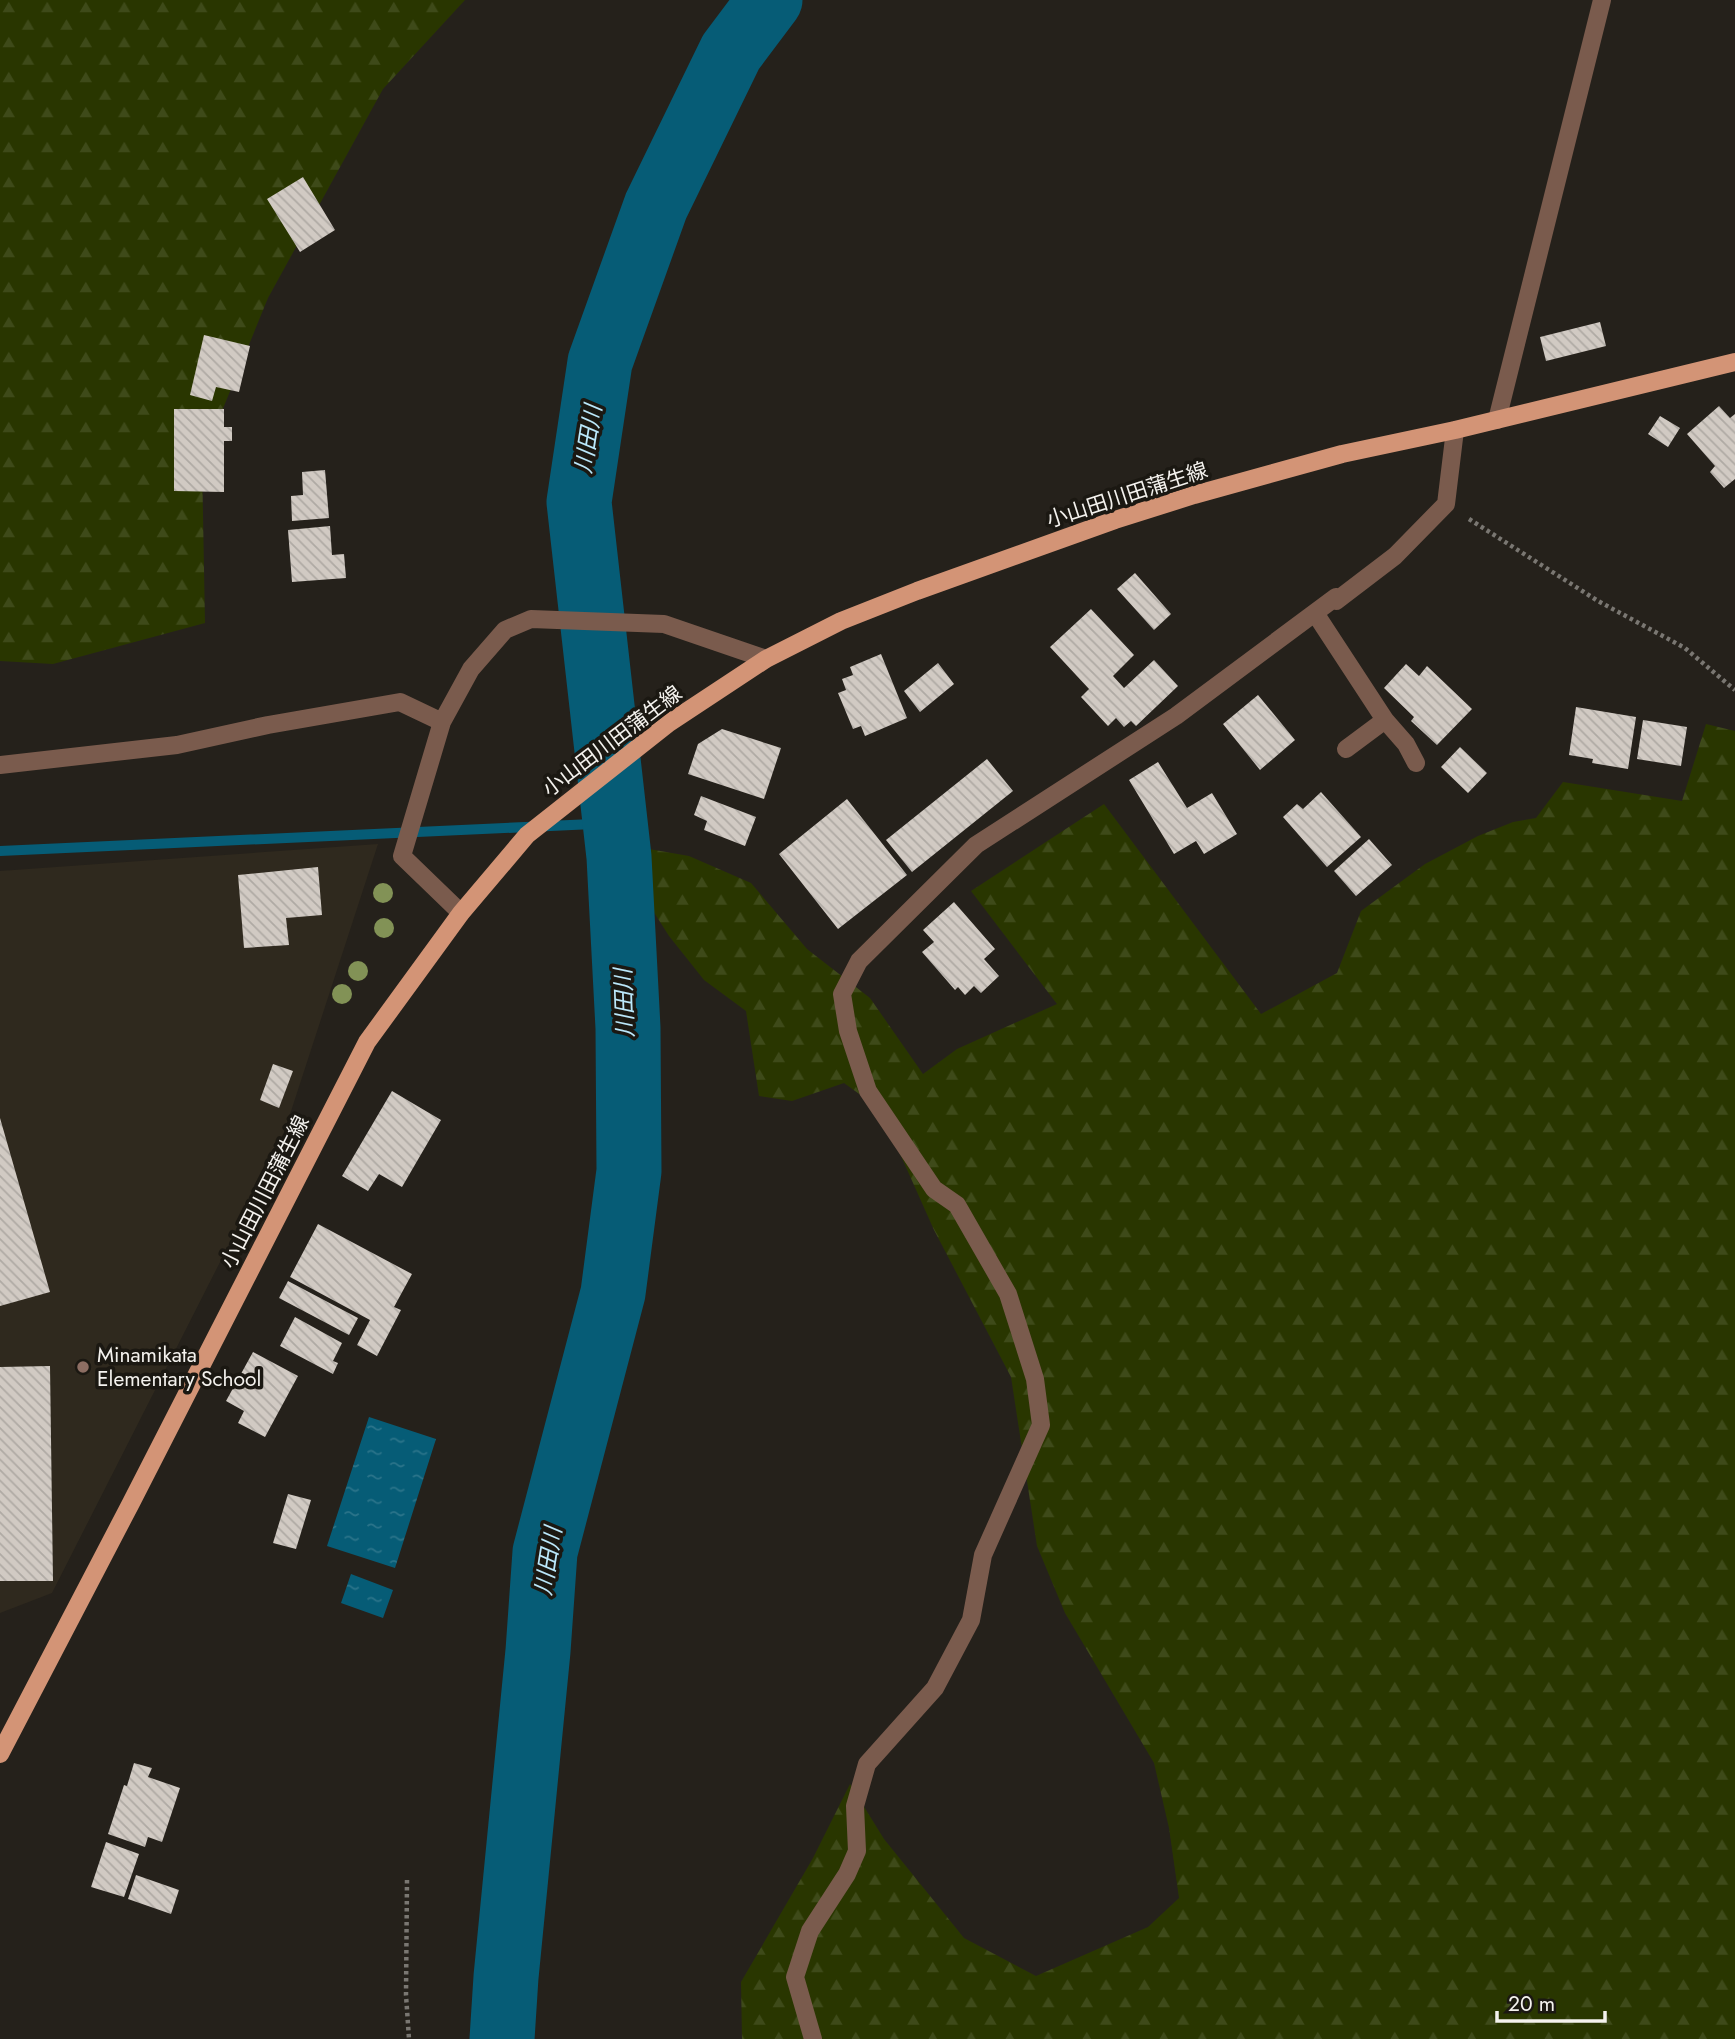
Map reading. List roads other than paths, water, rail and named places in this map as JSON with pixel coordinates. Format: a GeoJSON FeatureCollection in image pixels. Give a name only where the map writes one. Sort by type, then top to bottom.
{"type":"FeatureCollection","features":[{"type":"Feature","properties":{"kind":"main road","name":"小山田川田蒲生線"},"geometry":{"type":"LineString","coordinates":[[0,1754],[367,1042],[461,913],[527,835],[669,723],[766,659],[841,621],[1115,520],[1194,495],[1342,454],[1455,430],[1735,362]]}},
{"type":"Feature","properties":{"kind":"street"},"geometry":{"type":"LineString","coordinates":[[1497,420],[1602,0]]}},
{"type":"Feature","properties":{"kind":"street"},"geometry":{"type":"LineString","coordinates":[[813,2039],[795,1977],[810,1931],[847,1874],[857,1851],[855,1806],[867,1764],[936,1688],[971,1620],[983,1555],[1041,1425],[1035,1379],[1007,1294],[957,1205],[934,1188],[868,1091],[848,1031],[842,994],[859,961],[976,845],[1176,716],[1395,556],[1446,504],[1455,430]]}},
{"type":"Feature","properties":{"kind":"street"},"geometry":{"type":"LineString","coordinates":[[1315,613],[1385,720],[1406,744],[1416,763]]}},
{"type":"Feature","properties":{"kind":"street"},"geometry":{"type":"LineString","coordinates":[[461,913],[402,856],[442,722],[471,669],[505,630],[531,618],[664,624],[766,659]]}},
{"type":"Feature","properties":{"kind":"street"},"geometry":{"type":"LineString","coordinates":[[0,765],[177,746],[268,725],[400,702],[442,722]]}},
{"type":"Feature","properties":{"kind":"street"},"geometry":{"type":"LineString","coordinates":[[1346,749],[1385,720]]}},
{"type":"Feature","properties":{"kind":"water"},"geometry":{"type":"Polygon","coordinates":[[[369,1417],[436,1439],[395,1568],[327,1546],[369,1417]]]}},
{"type":"Feature","properties":{"kind":"water"},"geometry":{"type":"Polygon","coordinates":[[[351,1574],[393,1590],[383,1618],[341,1603],[351,1574]]]}},
{"type":"Feature","properties":{"kind":"waterway","name":"川田川"},"geometry":{"type":"LineString","coordinates":[[502,2039],[545,1552],[613,1293],[629,1171],[628,1028],[619,857],[579,502],[600,362],[656,206],[731,52],[770,0]]}},
{"type":"Feature","properties":{"kind":"waterway"},"geometry":{"type":"LineString","coordinates":[[0,851],[615,823]]}},
{"type":"Feature","properties":{"kind":"place","name":"Minamikata Elementary School"},"geometry":{"type":"Point","coordinates":[83,1367]}}]}
